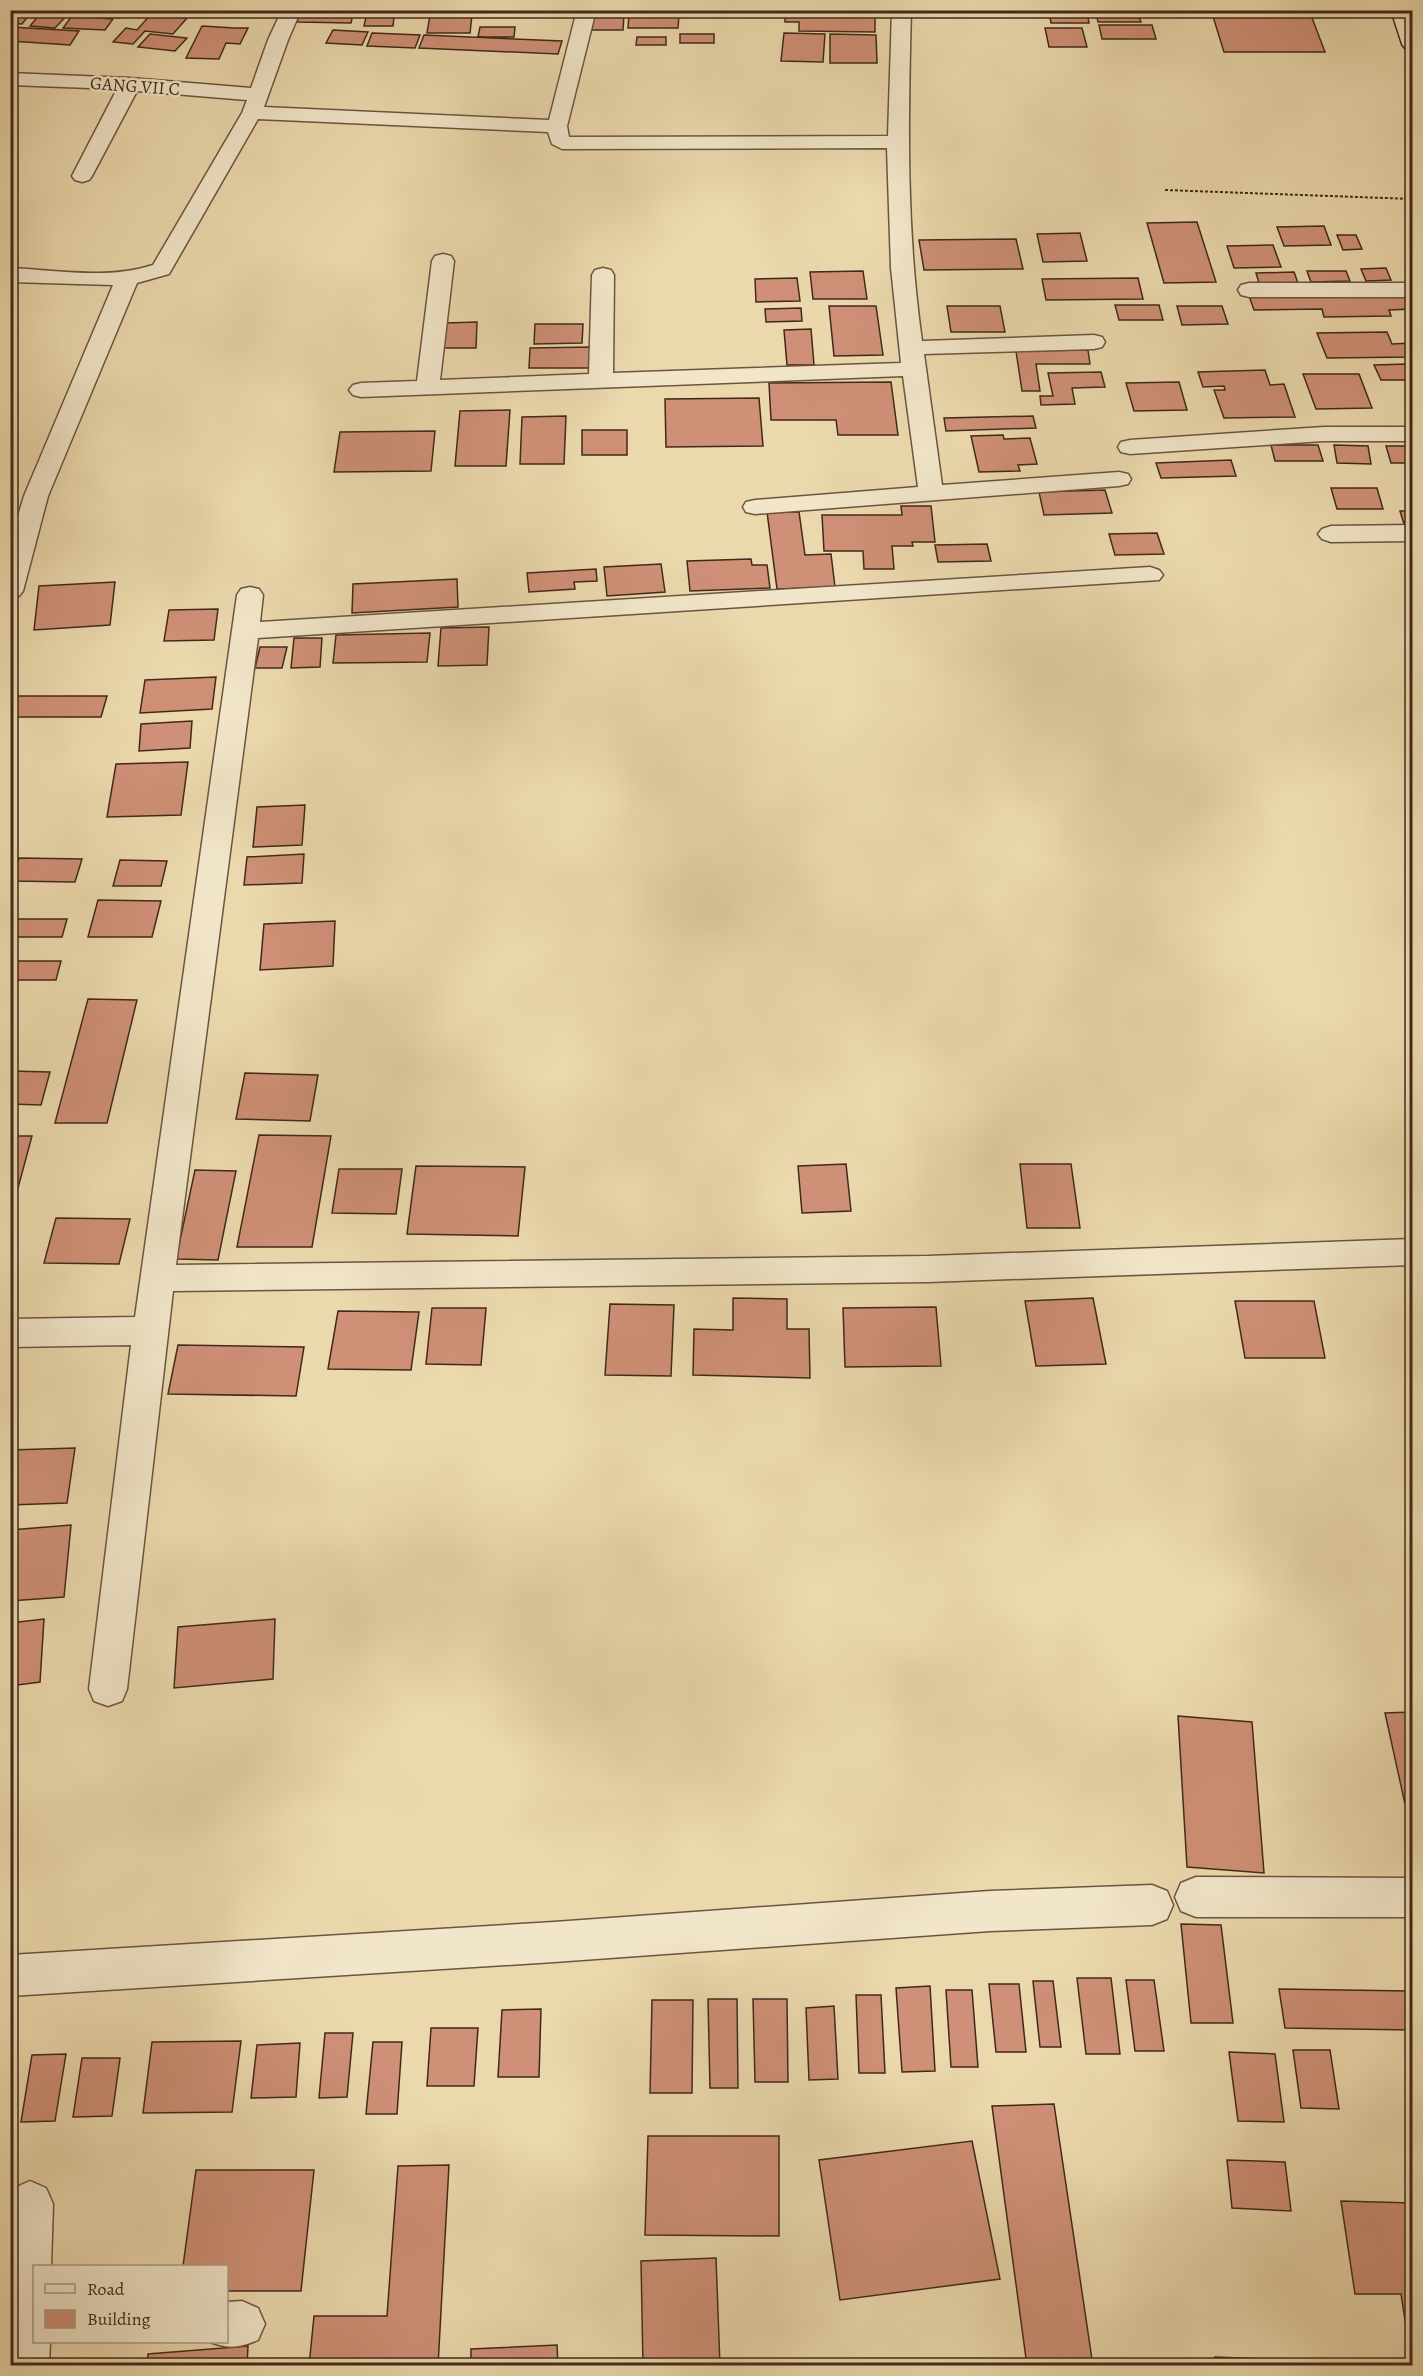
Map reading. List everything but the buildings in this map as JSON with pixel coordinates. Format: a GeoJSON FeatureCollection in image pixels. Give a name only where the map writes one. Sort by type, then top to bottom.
{"type":"FeatureCollection","features":[{"type":"Feature","properties":{"kind":"street"},"geometry":{"type":"LineString","coordinates":[[10,275],[128,279],[161,269],[256,104],[278,40],[292,10]]}},
{"type":"Feature","properties":{"kind":"street"},"geometry":{"type":"LineString","coordinates":[[587,10],[557,126],[559,140],[567,143],[896,142]]}},
{"type":"Feature","properties":{"kind":"street"},"geometry":{"type":"LineString","coordinates":[[902,10],[900,115],[896,142],[900,234],[912,358],[931,494]]}},
{"type":"Feature","properties":{"kind":"street"},"geometry":{"type":"LineString","coordinates":[[1400,10],[1413,44]]}},
{"type":"Feature","properties":{"kind":"street","name":"GANG VII C"},"geometry":{"type":"LineString","coordinates":[[10,79],[130,84],[256,104],[557,126]]}},
{"type":"Feature","properties":{"kind":"street"},"geometry":{"type":"LineString","coordinates":[[82,176],[130,84]]}},
{"type":"Feature","properties":{"kind":"street"},"geometry":{"type":"LineString","coordinates":[[428,386],[442,261]]}},
{"type":"Feature","properties":{"kind":"street"},"geometry":{"type":"LineString","coordinates":[[601,381],[603,275]]}},
{"type":"Feature","properties":{"kind":"street"},"geometry":{"type":"LineString","coordinates":[[10,591],[36,496],[128,279]]}},
{"type":"Feature","properties":{"kind":"street"},"geometry":{"type":"LineString","coordinates":[[1249,290],[1413,290]]}},
{"type":"Feature","properties":{"kind":"street"},"geometry":{"type":"LineString","coordinates":[[361,390],[601,381],[1094,342]]}},
{"type":"Feature","properties":{"kind":"street"},"geometry":{"type":"LineString","coordinates":[[1130,447],[1324,434],[1413,434]]}},
{"type":"Feature","properties":{"kind":"street"},"geometry":{"type":"LineString","coordinates":[[755,507],[1119,479]]}},
{"type":"Feature","properties":{"kind":"street"},"geometry":{"type":"LineString","coordinates":[[10,497],[36,496]]}},
{"type":"Feature","properties":{"kind":"street"},"geometry":{"type":"LineString","coordinates":[[1331,534],[1413,533]]}},
{"type":"Feature","properties":{"kind":"street"},"geometry":{"type":"LineString","coordinates":[[246,631],[1150,574]]}},
{"type":"Feature","properties":{"kind":"street"},"geometry":{"type":"LineString","coordinates":[[108,1689],[150,1331],[250,595]]}},
{"type":"Feature","properties":{"kind":"street"},"geometry":{"type":"LineString","coordinates":[[158,1278],[928,1269],[1413,1252]]}},
{"type":"Feature","properties":{"kind":"street"},"geometry":{"type":"LineString","coordinates":[[10,1333],[150,1331]]}},
{"type":"Feature","properties":{"kind":"street"},"geometry":{"type":"LineString","coordinates":[[1196,1897],[1413,1898]]}},
{"type":"Feature","properties":{"kind":"street"},"geometry":{"type":"LineString","coordinates":[[10,1976],[554,1942],[990,1911],[1152,1905]]}},
{"type":"Feature","properties":{"kind":"street"},"geometry":{"type":"LineString","coordinates":[[29,2345],[30,2204]]}},
{"type":"Feature","properties":{"kind":"path"},"geometry":{"type":"LineString","coordinates":[[1165,190],[1413,199]]}}]}
